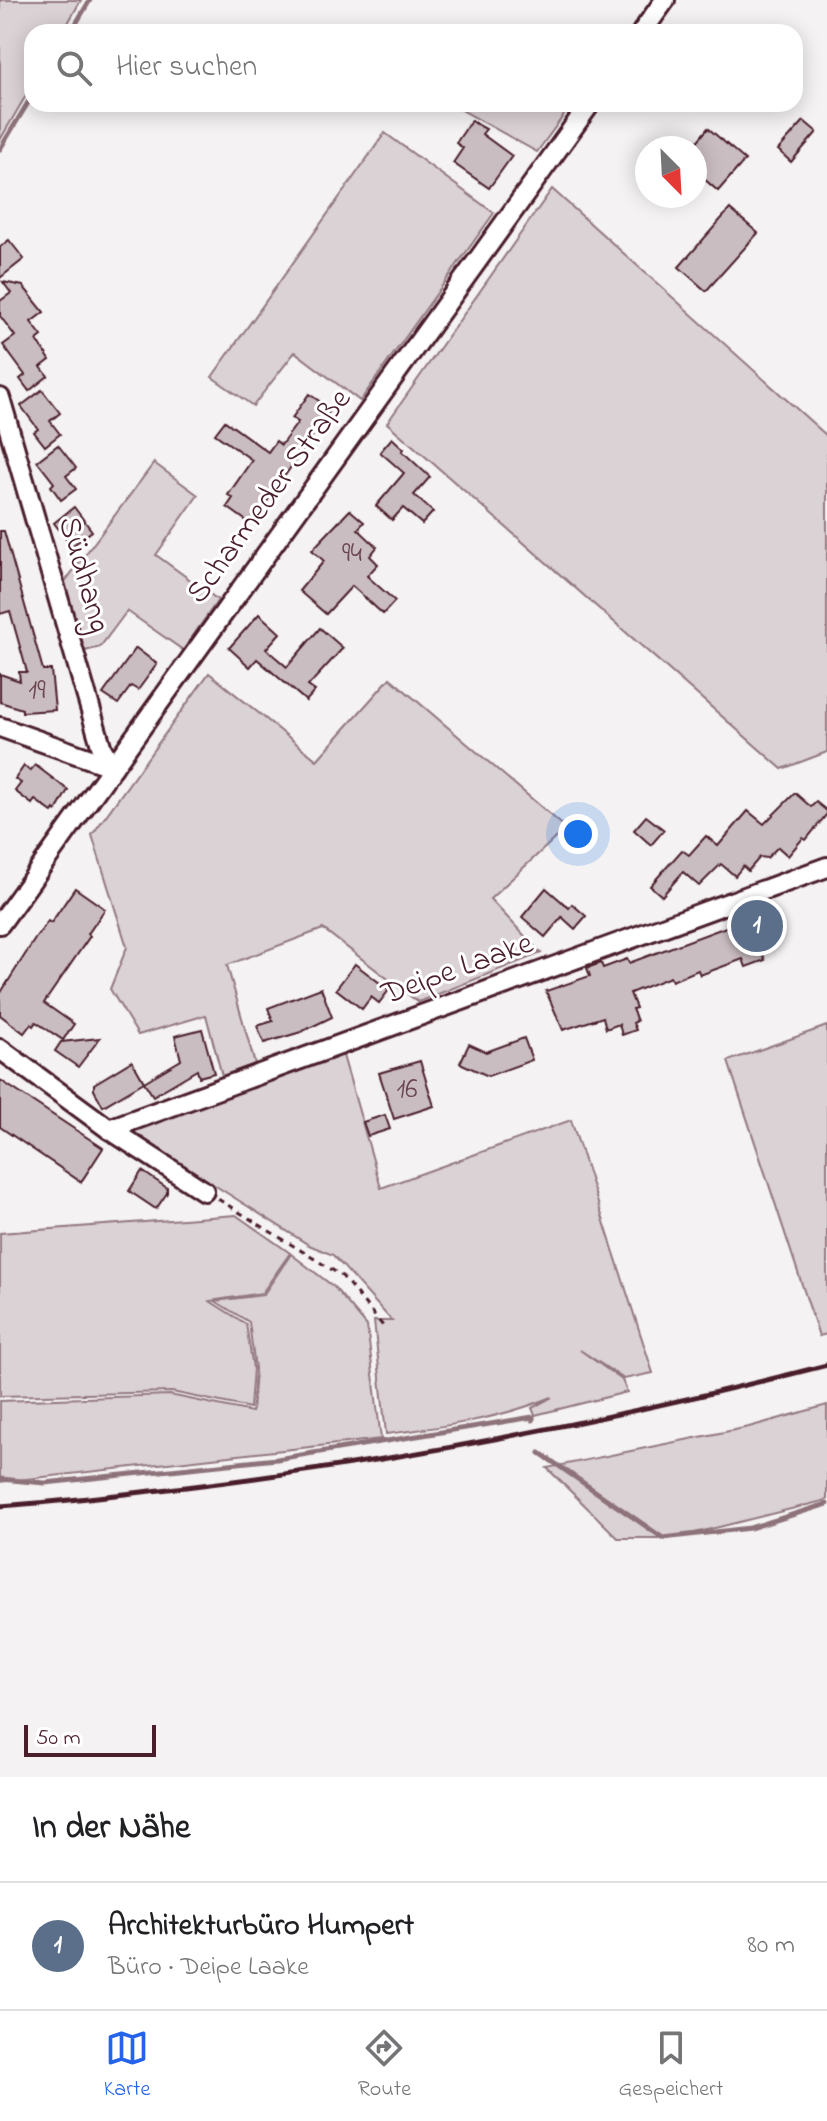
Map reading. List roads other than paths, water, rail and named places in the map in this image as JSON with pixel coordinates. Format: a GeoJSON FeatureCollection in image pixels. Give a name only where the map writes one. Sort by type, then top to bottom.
{"type":"FeatureCollection","features":[{"type":"Feature","properties":{"kind":"street"},"geometry":{"type":"LineString","coordinates":[[648,24],[665,0]]}},
{"type":"Feature","properties":{"kind":"street","name":"Scharmeder Straße"},"geometry":{"type":"LineString","coordinates":[[0,924],[584,112]]}},
{"type":"Feature","properties":{"kind":"street","name":"Südhang"},"geometry":{"type":"LineString","coordinates":[[0,398],[102,749],[113,767]]}},
{"type":"Feature","properties":{"kind":"street"},"geometry":{"type":"LineString","coordinates":[[0,727],[113,767]]}},
{"type":"Feature","properties":{"kind":"street","name":"Deipe Laake"},"geometry":{"type":"LineString","coordinates":[[109,1129],[827,867]]}},
{"type":"Feature","properties":{"kind":"street"},"geometry":{"type":"LineString","coordinates":[[0,1049],[109,1129],[204,1191]]}},
{"type":"Feature","properties":{"kind":"waterway"},"geometry":{"type":"LineString","coordinates":[[76,24],[90,0]]}},
{"type":"Feature","properties":{"kind":"waterway"},"geometry":{"type":"LineString","coordinates":[[0,149],[24,109]]}},
{"type":"Feature","properties":{"kind":"waterway"},"geometry":{"type":"LineString","coordinates":[[0,1479],[45,1483],[277,1459],[533,1417],[533,1420]]}},
{"type":"Feature","properties":{"kind":"waterway"},"geometry":{"type":"LineString","coordinates":[[540,1453],[663,1538],[750,1528],[827,1504]]}},
{"type":"Feature","properties":{"kind":"railway"},"geometry":{"type":"LineString","coordinates":[[0,1506],[186,1487],[348,1465],[588,1420],[827,1365]]}},
{"type":"Feature","properties":{"kind":"place","name":"Architekturbüro Humpert"},"geometry":{"type":"Point","coordinates":[757,926]}}]}
